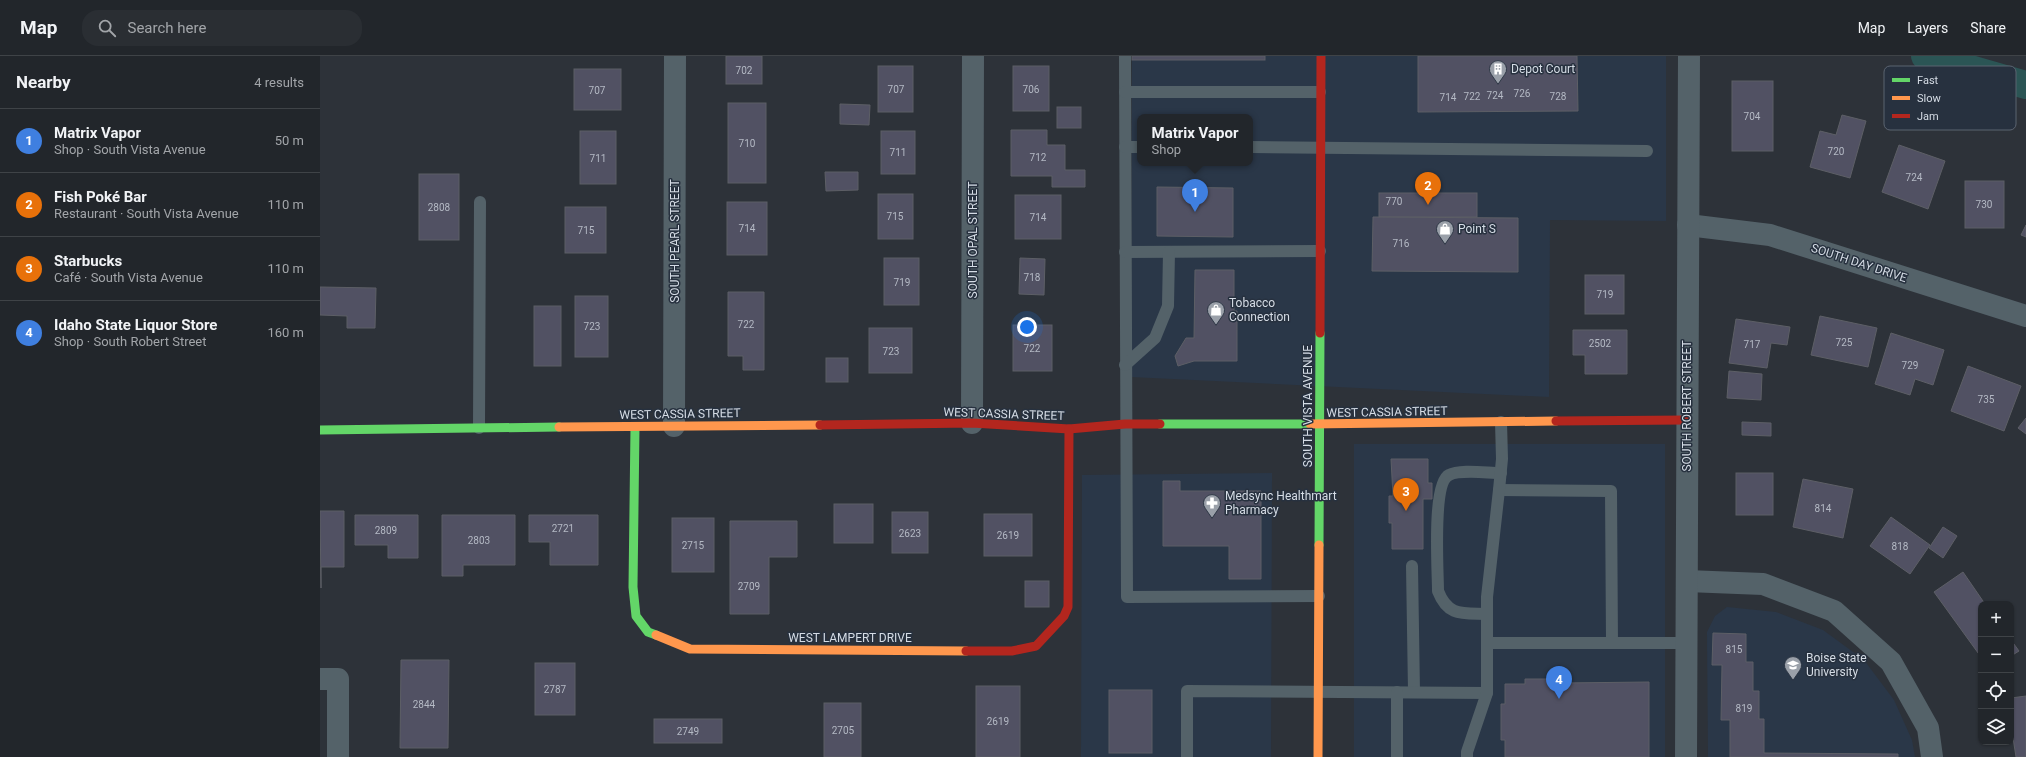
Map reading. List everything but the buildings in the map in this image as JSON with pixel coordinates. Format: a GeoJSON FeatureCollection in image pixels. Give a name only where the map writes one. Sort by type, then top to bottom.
{"type":"FeatureCollection","features":[{"type":"Feature","properties":{"kind":"street","name":"SOUTH PEARL STREET"},"geometry":{"type":"LineString","coordinates":[[674,426],[675,56]]}},
{"type":"Feature","properties":{"kind":"street","name":"SOUTH OPAL STREET"},"geometry":{"type":"LineString","coordinates":[[972,423],[974,56]]}},
{"type":"Feature","properties":{"kind":"street","name":"SOUTH VISTA AVENUE"},"geometry":{"type":"LineString","coordinates":[[1318,757],[1321,56]]}},
{"type":"Feature","properties":{"kind":"street","name":"SOUTH ROBERT STREET"},"geometry":{"type":"LineString","coordinates":[[1686,757],[1689,56]]}},
{"type":"Feature","properties":{"kind":"street","name":"SOUTH DAY DRIVE"},"geometry":{"type":"LineString","coordinates":[[1688,225],[1770,235],[2026,316]]}},
{"type":"Feature","properties":{"kind":"street","name":"WEST CASSIA STREET"},"geometry":{"type":"LineString","coordinates":[[320,430],[972,423],[1069,429],[1125,424],[1320,424],[1687,420]]}},
{"type":"Feature","properties":{"kind":"street","name":"WEST LAMPERT DRIVE"},"geometry":{"type":"LineString","coordinates":[[635,427],[633,587],[636,616],[648,632],[690,649],[1012,651],[1036,646],[1064,616],[1068,606],[1069,429]]}},
{"type":"Feature","properties":{"kind":"street"},"geometry":{"type":"LineString","coordinates":[[1687,581],[1764,584],[1834,611],[1891,662],[1928,728],[1932,757]]}},
{"type":"Feature","properties":{"kind":"street"},"geometry":{"type":"LineString","coordinates":[[320,679],[338,679],[338,757]]}},
{"type":"Feature","properties":{"kind":"lane"},"geometry":{"type":"LineString","coordinates":[[1125,56],[1125,424],[1127,597],[1319,596]]}},
{"type":"Feature","properties":{"kind":"lane"},"geometry":{"type":"LineString","coordinates":[[1125,92],[1320,92]]}},
{"type":"Feature","properties":{"kind":"lane"},"geometry":{"type":"LineString","coordinates":[[1125,147],[1137,147]]}},
{"type":"Feature","properties":{"kind":"lane"},"geometry":{"type":"LineString","coordinates":[[1253,147],[1646,151]]}},
{"type":"Feature","properties":{"kind":"lane"},"geometry":{"type":"LineString","coordinates":[[479,428],[480,202]]}},
{"type":"Feature","properties":{"kind":"lane"},"geometry":{"type":"LineString","coordinates":[[1125,252],[1320,251]]}},
{"type":"Feature","properties":{"kind":"lane"},"geometry":{"type":"LineString","coordinates":[[1125,365],[1155,338],[1168,306],[1169,252]]}},
{"type":"Feature","properties":{"kind":"lane"},"geometry":{"type":"LineString","coordinates":[[1467,757],[1467,752],[1487,693],[1487,597],[1501,473],[1501,422]]}},
{"type":"Feature","properties":{"kind":"lane"},"geometry":{"type":"LineString","coordinates":[[1487,614],[1465,613],[1453,610],[1443,604],[1438,591],[1438,499],[1441,483],[1448,475],[1462,472],[1501,473]]}},
{"type":"Feature","properties":{"kind":"lane"},"geometry":{"type":"LineString","coordinates":[[1499,490],[1611,491],[1612,643]]}},
{"type":"Feature","properties":{"kind":"lane"},"geometry":{"type":"LineString","coordinates":[[1412,566],[1414,692]]}},
{"type":"Feature","properties":{"kind":"lane"},"geometry":{"type":"LineString","coordinates":[[1487,643],[1686,643]]}},
{"type":"Feature","properties":{"kind":"lane"},"geometry":{"type":"LineString","coordinates":[[1187,757],[1187,691],[1487,693]]}},
{"type":"Feature","properties":{"kind":"lane"},"geometry":{"type":"LineString","coordinates":[[1397,692],[1397,757]]}},
{"type":"Feature","properties":{"kind":"shaded area"},"geometry":{"type":"Polygon","coordinates":[[[1132,56],[1666,56],[1666,221],[1550,220],[1549,397],[1131,377],[1132,56]]]}},
{"type":"Feature","properties":{"kind":"shaded area"},"geometry":{"type":"Polygon","coordinates":[[[1354,444],[1665,444],[1665,757],[1354,757],[1354,444]]]}},
{"type":"Feature","properties":{"kind":"shaded area"},"geometry":{"type":"Polygon","coordinates":[[[1272,473],[1271,757],[1081,757],[1082,475],[1272,473]]]}},
{"type":"Feature","properties":{"kind":"shaded area","name":"Boise State University"},"geometry":{"type":"Polygon","coordinates":[[[1727,607],[1776,612],[1823,630],[1864,660],[1894,700],[1912,740],[1915,757],[1708,757],[1707,632],[1715,616],[1727,607]]]}},
{"type":"Feature","properties":{"kind":"waterway"},"geometry":{"type":"LineString","coordinates":[[1925,56],[1960,66]]}},
{"type":"Feature","properties":{"kind":"waterway"},"geometry":{"type":"LineString","coordinates":[[2016,82],[2026,85]]}},
{"type":"Feature","properties":{"kind":"traffic: fast"},"geometry":{"type":"LineString","coordinates":[[1319,545],[1320,333]]}},
{"type":"Feature","properties":{"kind":"traffic: fast"},"geometry":{"type":"LineString","coordinates":[[1160,424],[1310,424]]}},
{"type":"Feature","properties":{"kind":"traffic: fast"},"geometry":{"type":"LineString","coordinates":[[320,430],[559,427]]}},
{"type":"Feature","properties":{"kind":"traffic: fast"},"geometry":{"type":"LineString","coordinates":[[635,427],[633,587],[636,616],[648,632],[656,635]]}},
{"type":"Feature","properties":{"kind":"traffic: slow"},"geometry":{"type":"LineString","coordinates":[[1310,424],[1556,421]]}},
{"type":"Feature","properties":{"kind":"traffic: slow"},"geometry":{"type":"LineString","coordinates":[[559,427],[820,425]]}},
{"type":"Feature","properties":{"kind":"traffic: slow"},"geometry":{"type":"LineString","coordinates":[[1318,757],[1319,545]]}},
{"type":"Feature","properties":{"kind":"traffic: slow"},"geometry":{"type":"LineString","coordinates":[[656,635],[690,649],[966,651]]}},
{"type":"Feature","properties":{"kind":"traffic: jam"},"geometry":{"type":"LineString","coordinates":[[1320,333],[1321,56]]}},
{"type":"Feature","properties":{"kind":"traffic: jam"},"geometry":{"type":"LineString","coordinates":[[1556,421],[1687,420]]}},
{"type":"Feature","properties":{"kind":"traffic: jam"},"geometry":{"type":"LineString","coordinates":[[820,425],[972,423],[1069,429],[1125,424],[1160,424]]}},
{"type":"Feature","properties":{"kind":"traffic: jam"},"geometry":{"type":"LineString","coordinates":[[966,651],[1012,651],[1036,646],[1064,616],[1068,607],[1069,429]]}},
{"type":"Feature","properties":{"kind":"place","name":"Depot Court"},"geometry":{"type":"Point","coordinates":[1498,84]}},
{"type":"Feature","properties":{"kind":"place","name":"Fish Poké Bar"},"geometry":{"type":"Point","coordinates":[1428,205]}},
{"type":"Feature","properties":{"kind":"place","name":"Matrix Vapor"},"geometry":{"type":"Point","coordinates":[1195,212]}},
{"type":"Feature","properties":{"kind":"place","name":"Point S"},"geometry":{"type":"Point","coordinates":[1445,244]}},
{"type":"Feature","properties":{"kind":"place","name":"Tobacco Connection"},"geometry":{"type":"Point","coordinates":[1216,325]}},
{"type":"Feature","properties":{"kind":"place","name":"Starbucks"},"geometry":{"type":"Point","coordinates":[1406,511]}},
{"type":"Feature","properties":{"kind":"place","name":"Medsync Healthmart Pharmacy"},"geometry":{"type":"Point","coordinates":[1212,518]}},
{"type":"Feature","properties":{"kind":"place","name":"Boise State University"},"geometry":{"type":"Point","coordinates":[1793,680]}},
{"type":"Feature","properties":{"kind":"place","name":"Idaho State Liquor Store"},"geometry":{"type":"Point","coordinates":[1559,699]}}]}
